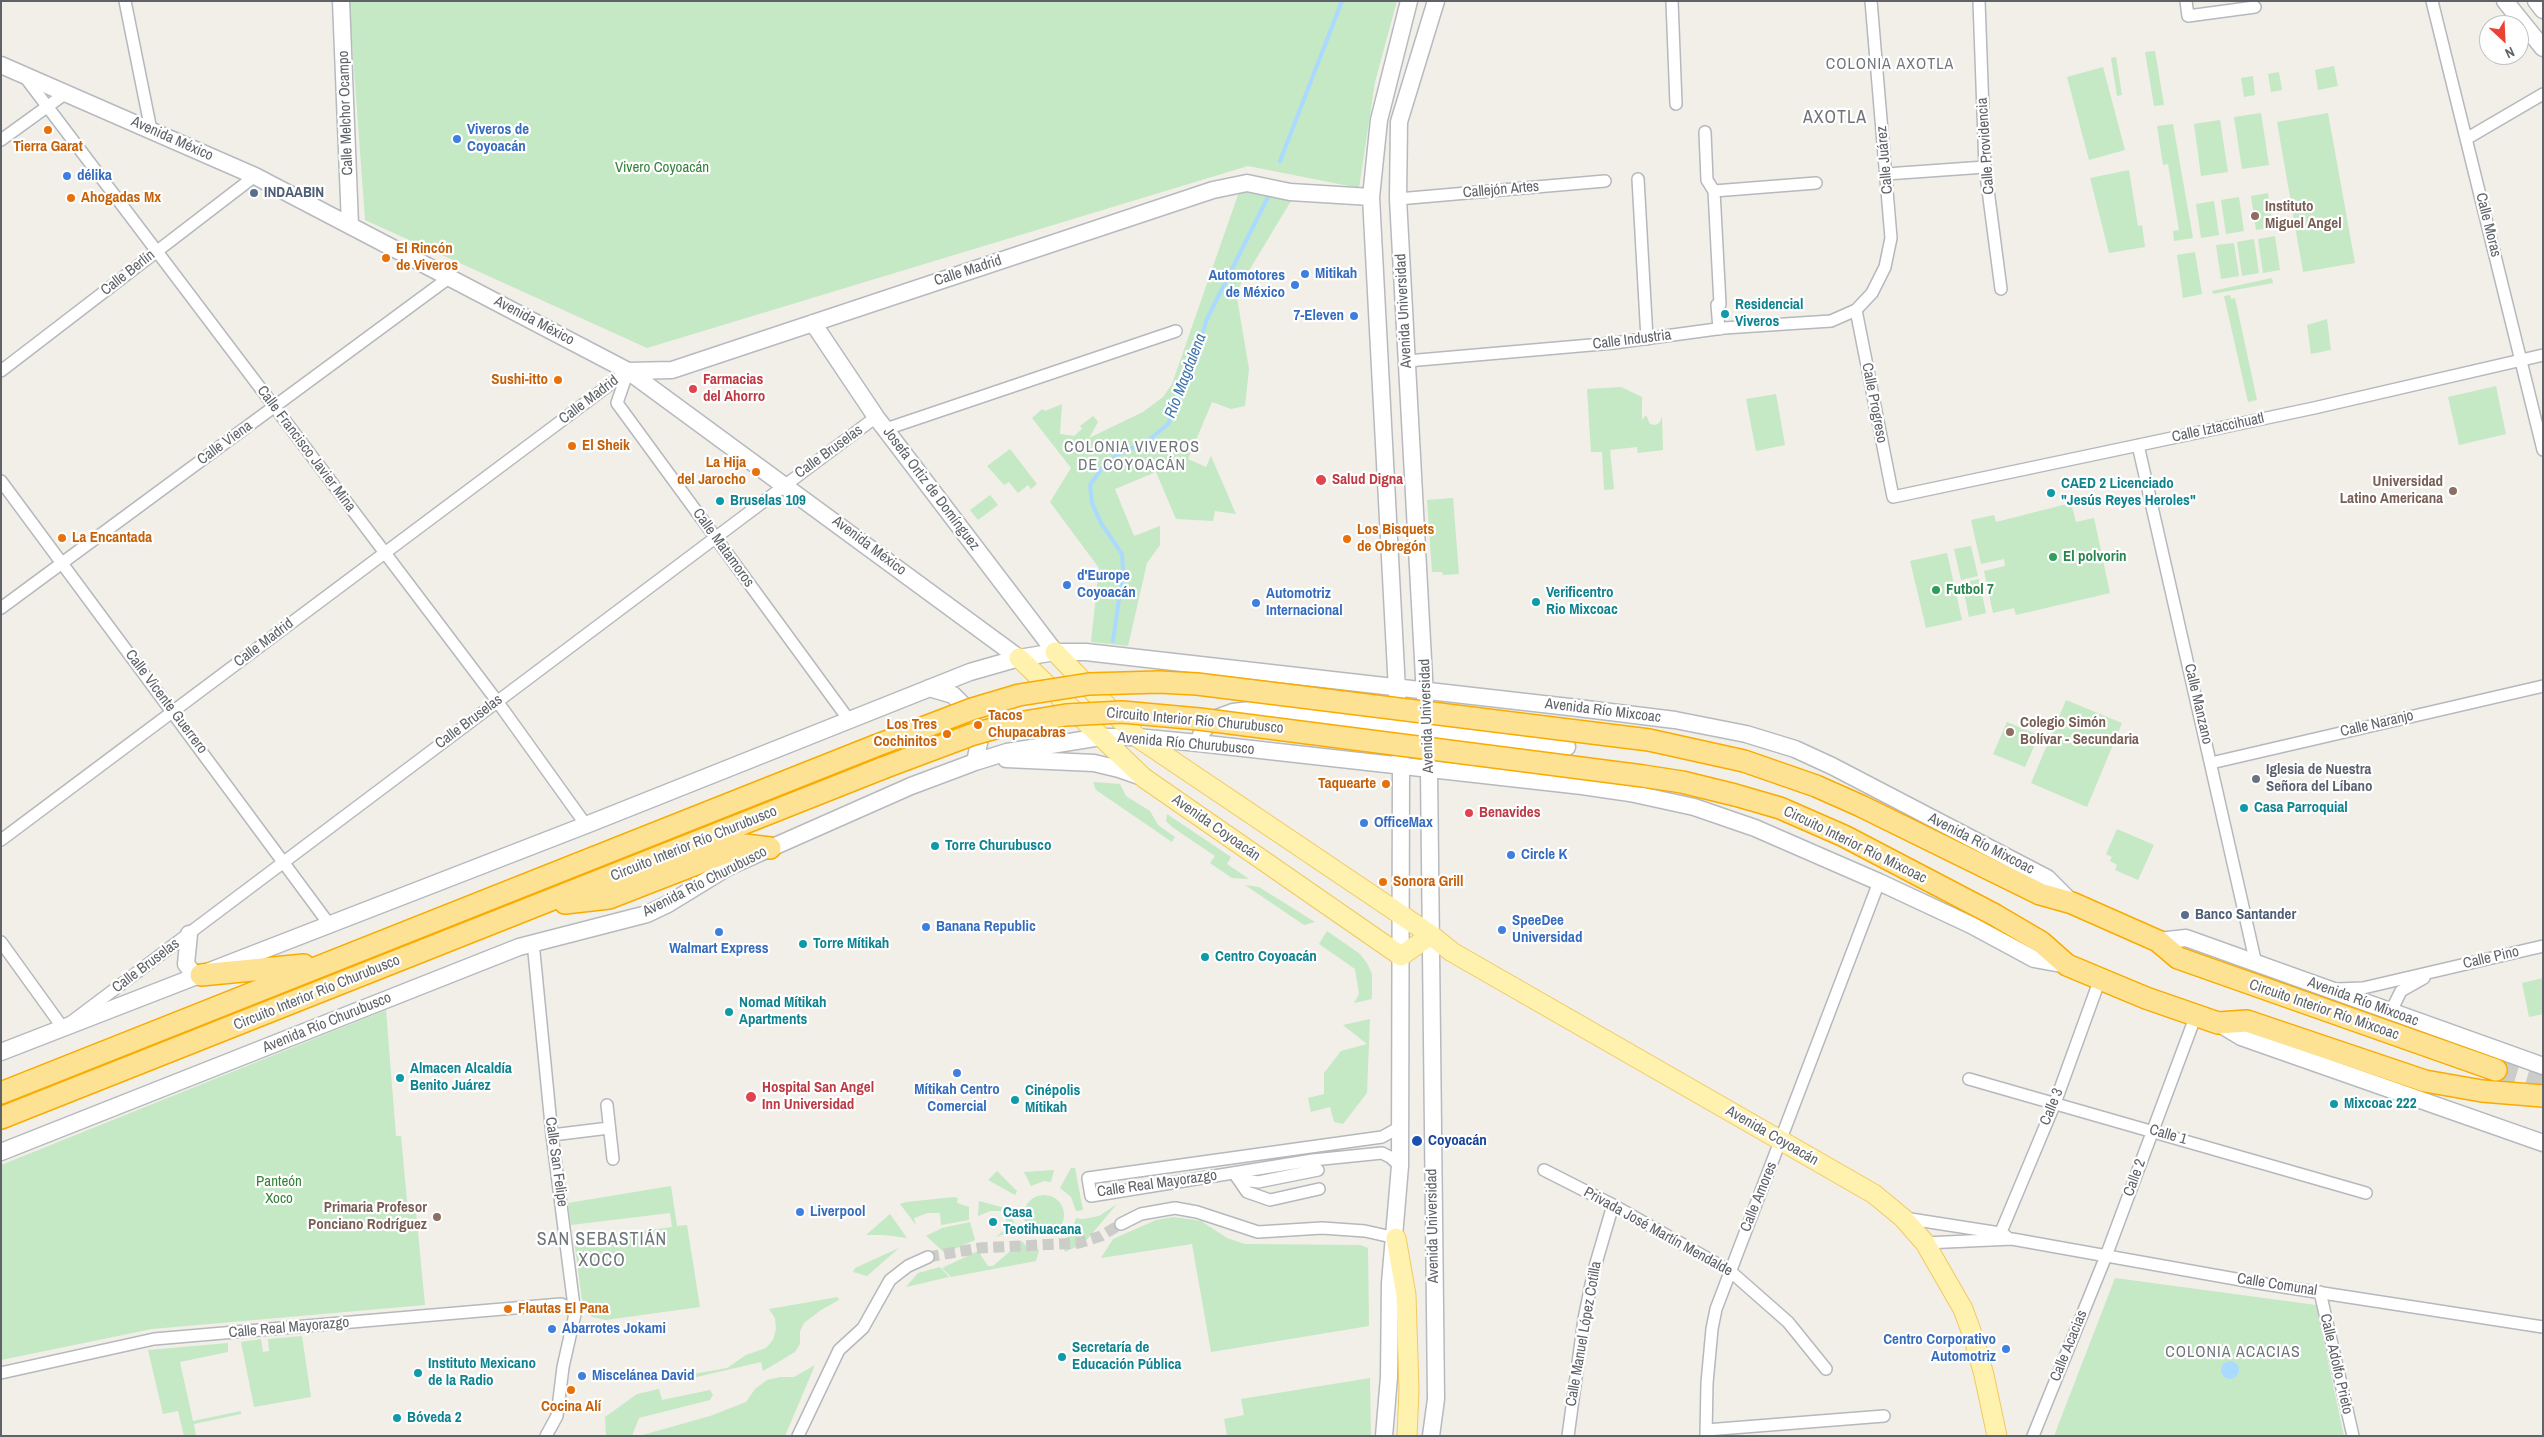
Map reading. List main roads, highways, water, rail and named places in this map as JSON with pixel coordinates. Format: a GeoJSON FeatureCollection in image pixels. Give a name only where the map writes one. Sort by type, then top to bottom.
{"type":"FeatureCollection","features":[{"type":"Feature","properties":{"kind":"highway","name":"Circuito Interior Río Churubusco"},"geometry":{"type":"LineString","coordinates":[[1,1093],[875,746],[972,709],[1019,695],[1061,687],[1121,682],[1197,684],[1649,740],[1744,761],[1816,786],[2040,894],[2072,903]]}},
{"type":"Feature","properties":{"kind":"highway","name":"Circuito Interior Río Churubusco"},"geometry":{"type":"LineString","coordinates":[[1,1118],[540,906],[883,768],[971,735],[1006,725],[1094,712],[1421,738]]}},
{"type":"Feature","properties":{"kind":"highway","name":"Circuito Interior Río Mixcoac"},"geometry":{"type":"LineString","coordinates":[[1421,738],[1672,780],[1780,808],[1844,836],[1995,915],[2041,942],[2067,966]]}},
{"type":"Feature","properties":{"kind":"highway"},"geometry":{"type":"LineString","coordinates":[[540,906],[609,898],[745,845],[770,848]]}},
{"type":"Feature","properties":{"kind":"highway","name":"Avenida Río Mixcoac"},"geometry":{"type":"LineString","coordinates":[[2072,903],[2158,941]]}},
{"type":"Feature","properties":{"kind":"highway","name":"Circuito Interior Río Mixcoac"},"geometry":{"type":"LineString","coordinates":[[2158,941],[2178,958],[2496,1070]]}},
{"type":"Feature","properties":{"kind":"highway"},"geometry":{"type":"LineString","coordinates":[[201,975],[304,965],[336,959]]}},
{"type":"Feature","properties":{"kind":"highway"},"geometry":{"type":"LineString","coordinates":[[2067,966],[2218,1023],[2247,1021],[2425,1081],[2482,1091],[2543,1096]]}},
{"type":"Feature","properties":{"kind":"main road","name":"Calle Melchor Ocampo"},"geometry":{"type":"LineString","coordinates":[[341,1],[350,225]]}},
{"type":"Feature","properties":{"kind":"main road","name":"Avenida Universidad"},"geometry":{"type":"LineString","coordinates":[[1384,1436],[1389,1377],[1390,1283],[1396,1238],[1400,1166],[1401,766],[1371,197],[1379,120],[1409,1]]}},
{"type":"Feature","properties":{"kind":"main road","name":"Avenida Universidad"},"geometry":{"type":"LineString","coordinates":[[1431,1436],[1436,1399],[1429,770],[1421,738],[1427,692],[1398,199],[1399,122],[1436,1]]}},
{"type":"Feature","properties":{"kind":"main road"},"geometry":{"type":"LineString","coordinates":[[2506,1],[2543,48]]}},
{"type":"Feature","properties":{"kind":"main road"},"geometry":{"type":"LineString","coordinates":[[2536,1],[2543,10]]}},
{"type":"Feature","properties":{"kind":"main road","name":"Avenida México"},"geometry":{"type":"LineString","coordinates":[[1,65],[255,176],[628,371],[785,484],[1019,658]]}},
{"type":"Feature","properties":{"kind":"main road","name":"Calle Madrid"},"geometry":{"type":"LineString","coordinates":[[628,371],[672,370],[1203,193],[1241,183],[1290,192],[1371,197]]}},
{"type":"Feature","properties":{"kind":"main road","name":"Josefa Ortiz de Domínguez"},"geometry":{"type":"LineString","coordinates":[[813,323],[881,423],[1055,652]]}},
{"type":"Feature","properties":{"kind":"main road"},"geometry":{"type":"LineString","coordinates":[[1,1052],[586,825],[970,672],[1019,658],[1055,652],[1086,652],[1398,689]]}},
{"type":"Feature","properties":{"kind":"main road","name":"Avenida Coyoacán"},"geometry":{"type":"LineString","coordinates":[[1055,652],[1137,738],[1431,935],[1452,952],[1874,1194],[1903,1218],[1925,1243],[1959,1302],[1974,1339],[1997,1436]]}},
{"type":"Feature","properties":{"kind":"main road","name":"Avenida Coyoacán"},"geometry":{"type":"LineString","coordinates":[[1019,658],[1101,737],[1132,764],[1144,778],[1401,956]]}},
{"type":"Feature","properties":{"kind":"main road"},"geometry":{"type":"LineString","coordinates":[[929,688],[953,695],[968,710],[978,743],[979,760],[1094,763],[1119,768],[1144,778]]}},
{"type":"Feature","properties":{"kind":"main road","name":"Avenida Río Mixcoac"},"geometry":{"type":"LineString","coordinates":[[1398,689],[1675,720],[1746,734],[1795,749],[1832,766],[2047,878],[2072,903]]}},
{"type":"Feature","properties":{"kind":"main road"},"geometry":{"type":"LineString","coordinates":[[1198,743],[1202,730],[1211,722],[1227,714],[1245,710],[1400,728],[1421,738],[1567,747]]}},
{"type":"Feature","properties":{"kind":"main road"},"geometry":{"type":"LineString","coordinates":[[1582,786],[1571,770],[1567,747],[1575,727],[1587,716],[1598,711]]}},
{"type":"Feature","properties":{"kind":"main road","name":"Avenida Río Churubusco"},"geometry":{"type":"LineString","coordinates":[[1,1152],[533,942],[647,914],[668,904],[710,877],[770,848],[912,786],[979,760],[1072,740],[1101,737],[1198,743],[1429,770]]}},
{"type":"Feature","properties":{"kind":"main road"},"geometry":{"type":"LineString","coordinates":[[1429,770],[1582,786],[1630,793],[1694,807],[1754,828],[1879,882],[1971,925],[2034,959],[2067,966]]}},
{"type":"Feature","properties":{"kind":"main road"},"geometry":{"type":"LineString","coordinates":[[189,934],[186,964],[193,973],[201,975]]}},
{"type":"Feature","properties":{"kind":"main road"},"geometry":{"type":"LineString","coordinates":[[1401,956],[1431,935]]}},
{"type":"Feature","properties":{"kind":"main road","name":"Avenida Río Mixcoac"},"geometry":{"type":"LineString","coordinates":[[2158,941],[2186,938],[2543,1066]]}},
{"type":"Feature","properties":{"kind":"main road"},"geometry":{"type":"LineString","coordinates":[[2218,1023],[2241,1037],[2543,1143]]}},
{"type":"Feature","properties":{"kind":"main road"},"geometry":{"type":"LineString","coordinates":[[1396,1238],[1406,1295],[1410,1390],[1407,1436]]}},
{"type":"Feature","properties":{"kind":"water"},"geometry":{"type":"Polygon","coordinates":[[[2226,1361],[2234,1361],[2239,1366],[2237,1377],[2226,1379],[2221,1374],[2221,1366],[2226,1361]]]}},
{"type":"Feature","properties":{"kind":"waterway","name":"Río Magdalena"},"geometry":{"type":"LineString","coordinates":[[1280,161],[1342,1]]}},
{"type":"Feature","properties":{"kind":"waterway","name":"Río Magdalena"},"geometry":{"type":"LineString","coordinates":[[1113,641],[1123,571],[1122,554],[1101,523],[1092,503],[1090,485],[1102,468],[1117,455],[1149,440],[1168,424],[1193,364],[1207,319],[1268,197]]}},
{"type":"Feature","properties":{"kind":"tunnel"},"geometry":{"type":"LineString","coordinates":[[2496,1070],[2543,1084]]}},
{"type":"Feature","properties":{"kind":"tunnel"},"geometry":{"type":"LineString","coordinates":[[928,1257],[980,1248],[1079,1243],[1101,1236],[1121,1224]]}},
{"type":"Feature","properties":{"kind":"place","name":"Tierra Garat"},"geometry":{"type":"Point","coordinates":[48,130]}},
{"type":"Feature","properties":{"kind":"place","name":"Viveros de Coyoacán"},"geometry":{"type":"Point","coordinates":[457,139]}},
{"type":"Feature","properties":{"kind":"place","name":"délika"},"geometry":{"type":"Point","coordinates":[67,176]}},
{"type":"Feature","properties":{"kind":"place","name":"INDAABIN"},"geometry":{"type":"Point","coordinates":[254,193]}},
{"type":"Feature","properties":{"kind":"place","name":"Ahogadas Mx"},"geometry":{"type":"Point","coordinates":[71,198]}},
{"type":"Feature","properties":{"kind":"place","name":"Instituto Miguel Angel"},"geometry":{"type":"Point","coordinates":[2255,216]}},
{"type":"Feature","properties":{"kind":"place","name":"El Rincón de Viveros"},"geometry":{"type":"Point","coordinates":[386,258]}},
{"type":"Feature","properties":{"kind":"place","name":"Mitikah"},"geometry":{"type":"Point","coordinates":[1305,274]}},
{"type":"Feature","properties":{"kind":"place","name":"Automotores de México"},"geometry":{"type":"Point","coordinates":[1295,285]}},
{"type":"Feature","properties":{"kind":"place","name":"Residencial Viveros"},"geometry":{"type":"Point","coordinates":[1725,314]}},
{"type":"Feature","properties":{"kind":"place","name":"7-Eleven"},"geometry":{"type":"Point","coordinates":[1354,316]}},
{"type":"Feature","properties":{"kind":"place","name":"Sushi-itto"},"geometry":{"type":"Point","coordinates":[558,380]}},
{"type":"Feature","properties":{"kind":"place","name":"Farmacias del Ahorro"},"geometry":{"type":"Point","coordinates":[693,389]}},
{"type":"Feature","properties":{"kind":"place","name":"El Sheik"},"geometry":{"type":"Point","coordinates":[572,446]}},
{"type":"Feature","properties":{"kind":"place","name":"La Hija del Jarocho"},"geometry":{"type":"Point","coordinates":[756,472]}},
{"type":"Feature","properties":{"kind":"place","name":"Salud Digna"},"geometry":{"type":"Point","coordinates":[1321,480]}},
{"type":"Feature","properties":{"kind":"place","name":"Universidad Latino Americana"},"geometry":{"type":"Point","coordinates":[2453,491]}},
{"type":"Feature","properties":{"kind":"place","name":"CAED 2 Licenciado \"Jesús Reyes Heroles\""},"geometry":{"type":"Point","coordinates":[2051,493]}},
{"type":"Feature","properties":{"kind":"place","name":"Bruselas 109"},"geometry":{"type":"Point","coordinates":[720,501]}},
{"type":"Feature","properties":{"kind":"place","name":"La Encantada"},"geometry":{"type":"Point","coordinates":[62,538]}},
{"type":"Feature","properties":{"kind":"place","name":"Los Bisquets de Obregón"},"geometry":{"type":"Point","coordinates":[1347,539]}},
{"type":"Feature","properties":{"kind":"place","name":"El polvorin"},"geometry":{"type":"Point","coordinates":[2053,557]}},
{"type":"Feature","properties":{"kind":"place","name":"d'Europe Coyoacán"},"geometry":{"type":"Point","coordinates":[1067,585]}},
{"type":"Feature","properties":{"kind":"place","name":"Futbol 7"},"geometry":{"type":"Point","coordinates":[1936,590]}},
{"type":"Feature","properties":{"kind":"place","name":"Verificentro Rio Mixcoac"},"geometry":{"type":"Point","coordinates":[1536,602]}},
{"type":"Feature","properties":{"kind":"place","name":"Automotriz Internacional"},"geometry":{"type":"Point","coordinates":[1256,603]}},
{"type":"Feature","properties":{"kind":"place","name":"Tacos Chupacabras"},"geometry":{"type":"Point","coordinates":[978,725]}},
{"type":"Feature","properties":{"kind":"place","name":"Colegio Simón Bolívar - Secundaria"},"geometry":{"type":"Point","coordinates":[2010,732]}},
{"type":"Feature","properties":{"kind":"place","name":"Los Tres Cochinitos"},"geometry":{"type":"Point","coordinates":[947,734]}},
{"type":"Feature","properties":{"kind":"place","name":"Iglesia de Nuestra Señora del Líbano"},"geometry":{"type":"Point","coordinates":[2256,779]}},
{"type":"Feature","properties":{"kind":"place","name":"Taquearte"},"geometry":{"type":"Point","coordinates":[1386,784]}},
{"type":"Feature","properties":{"kind":"place","name":"Casa Parroquial"},"geometry":{"type":"Point","coordinates":[2244,808]}},
{"type":"Feature","properties":{"kind":"place","name":"Benavides"},"geometry":{"type":"Point","coordinates":[1469,813]}},
{"type":"Feature","properties":{"kind":"place","name":"OfficeMax"},"geometry":{"type":"Point","coordinates":[1364,823]}},
{"type":"Feature","properties":{"kind":"place","name":"Torre Churubusco"},"geometry":{"type":"Point","coordinates":[935,846]}},
{"type":"Feature","properties":{"kind":"place","name":"Circle K"},"geometry":{"type":"Point","coordinates":[1511,855]}},
{"type":"Feature","properties":{"kind":"place","name":"Sonora Grill"},"geometry":{"type":"Point","coordinates":[1383,882]}},
{"type":"Feature","properties":{"kind":"place","name":"Banco Santander"},"geometry":{"type":"Point","coordinates":[2185,915]}},
{"type":"Feature","properties":{"kind":"place","name":"Banana Republic"},"geometry":{"type":"Point","coordinates":[926,927]}},
{"type":"Feature","properties":{"kind":"place","name":"SpeeDee Universidad"},"geometry":{"type":"Point","coordinates":[1502,930]}},
{"type":"Feature","properties":{"kind":"place","name":"Walmart Express"},"geometry":{"type":"Point","coordinates":[719,932]}},
{"type":"Feature","properties":{"kind":"place","name":"Torre Mítikah"},"geometry":{"type":"Point","coordinates":[803,944]}},
{"type":"Feature","properties":{"kind":"place","name":"Centro Coyoacán"},"geometry":{"type":"Point","coordinates":[1205,957]}},
{"type":"Feature","properties":{"kind":"place","name":"Nomad Mítikah Apartments"},"geometry":{"type":"Point","coordinates":[729,1012]}},
{"type":"Feature","properties":{"kind":"place","name":"Mítikah Centro Comercial"},"geometry":{"type":"Point","coordinates":[957,1073]}},
{"type":"Feature","properties":{"kind":"place","name":"Almacen Alcaldía Benito Juárez"},"geometry":{"type":"Point","coordinates":[400,1078]}},
{"type":"Feature","properties":{"kind":"place","name":"Hospital San Angel Inn Universidad"},"geometry":{"type":"Point","coordinates":[751,1097]}},
{"type":"Feature","properties":{"kind":"place","name":"Cinépolis Mítikah"},"geometry":{"type":"Point","coordinates":[1015,1100]}},
{"type":"Feature","properties":{"kind":"place","name":"Mixcoac 222"},"geometry":{"type":"Point","coordinates":[2334,1104]}},
{"type":"Feature","properties":{"kind":"place","name":"Coyoacán"},"geometry":{"type":"Point","coordinates":[1417,1141]}},
{"type":"Feature","properties":{"kind":"place","name":"Liverpool"},"geometry":{"type":"Point","coordinates":[800,1212]}},
{"type":"Feature","properties":{"kind":"place","name":"Primaria Profesor Ponciano Rodríguez"},"geometry":{"type":"Point","coordinates":[437,1217]}},
{"type":"Feature","properties":{"kind":"place","name":"Casa Teotihuacana"},"geometry":{"type":"Point","coordinates":[993,1222]}},
{"type":"Feature","properties":{"kind":"place","name":"Flautas El Pana"},"geometry":{"type":"Point","coordinates":[508,1309]}},
{"type":"Feature","properties":{"kind":"place","name":"Abarrotes Jokami"},"geometry":{"type":"Point","coordinates":[552,1329]}},
{"type":"Feature","properties":{"kind":"place","name":"Centro Corporativo Automotriz"},"geometry":{"type":"Point","coordinates":[2006,1349]}},
{"type":"Feature","properties":{"kind":"place","name":"Secretaría de Educación Pública"},"geometry":{"type":"Point","coordinates":[1062,1357]}},
{"type":"Feature","properties":{"kind":"place","name":"Instituto Mexicano de la Radio"},"geometry":{"type":"Point","coordinates":[418,1373]}},
{"type":"Feature","properties":{"kind":"place","name":"Miscelánea David"},"geometry":{"type":"Point","coordinates":[582,1376]}},
{"type":"Feature","properties":{"kind":"place","name":"Cocina Alí"},"geometry":{"type":"Point","coordinates":[571,1390]}},
{"type":"Feature","properties":{"kind":"place","name":"Bóveda 2"},"geometry":{"type":"Point","coordinates":[397,1418]}},
{"type":"Feature","properties":{"kind":"district","name":"COLONIA AXOTLA"},"geometry":{"type":"Point","coordinates":[1890,65]}},
{"type":"Feature","properties":{"kind":"district","name":"AXOTLA"},"geometry":{"type":"Point","coordinates":[1835,118]}},
{"type":"Feature","properties":{"kind":"district","name":"COLONIA VIVEROS DE COYOACÁN"},"geometry":{"type":"Point","coordinates":[1132,457]}},
{"type":"Feature","properties":{"kind":"district","name":"SAN SEBASTIÁN XOCO"},"geometry":{"type":"Point","coordinates":[602,1250]}},
{"type":"Feature","properties":{"kind":"district","name":"COLONIA ACACIAS"},"geometry":{"type":"Point","coordinates":[2233,1353]}},
{"type":"Feature","properties":{"kind":"park label","name":"Vivero Coyoacán"},"geometry":{"type":"Point","coordinates":[662,168]}},
{"type":"Feature","properties":{"kind":"park label","name":"Panteón Xoco"},"geometry":{"type":"Point","coordinates":[279,1190]}}]}
